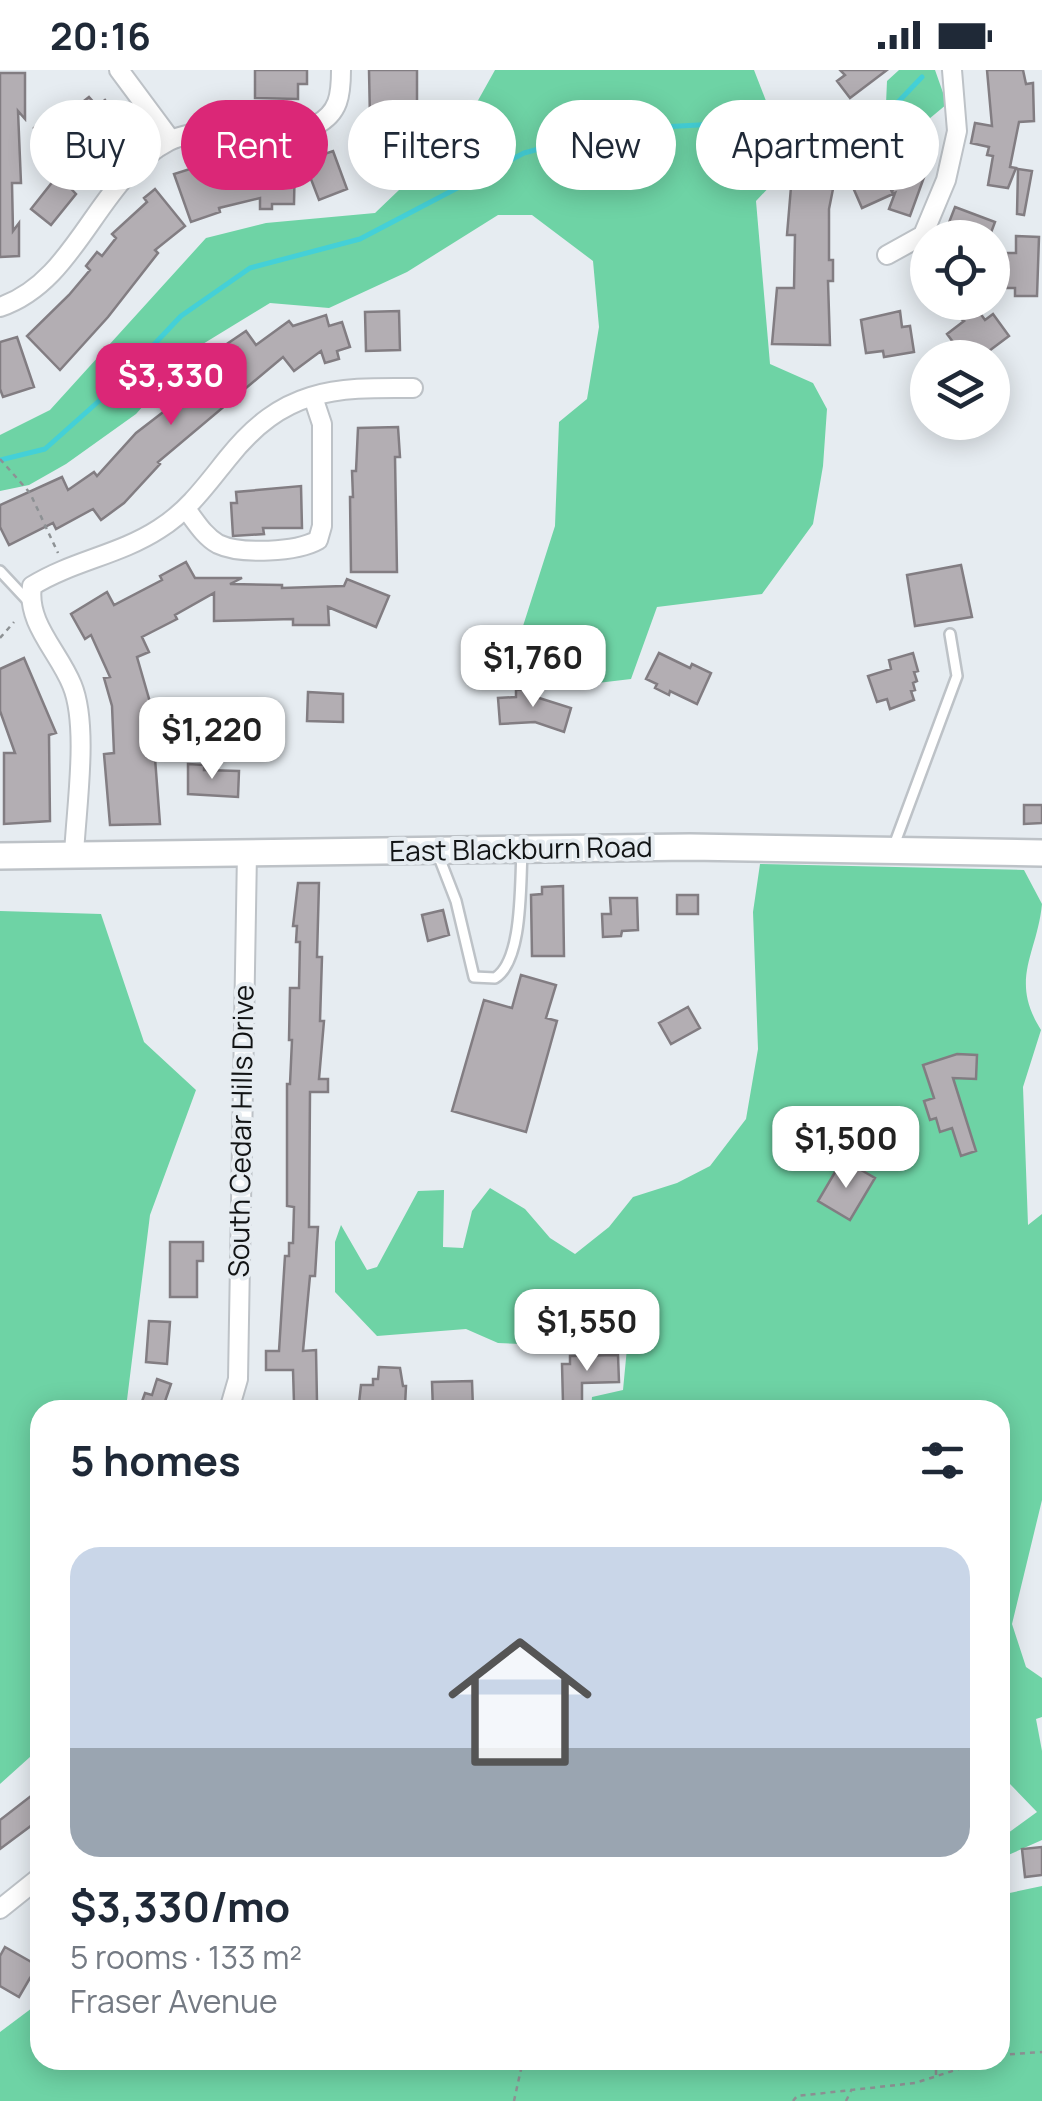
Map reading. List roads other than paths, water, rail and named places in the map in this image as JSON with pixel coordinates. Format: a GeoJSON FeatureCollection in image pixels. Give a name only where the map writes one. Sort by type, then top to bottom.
{"type":"FeatureCollection","features":[{"type":"Feature","properties":{"kind":"street"},"geometry":{"type":"LineString","coordinates":[[119,70],[170,140]]}},
{"type":"Feature","properties":{"kind":"street"},"geometry":{"type":"LineString","coordinates":[[0,308],[23,300],[54,270],[123,177],[170,140],[231,128],[316,125],[337,108],[341,70]]}},
{"type":"Feature","properties":{"kind":"street"},"geometry":{"type":"LineString","coordinates":[[887,255],[922,235],[946,180],[957,131],[952,70]]}},
{"type":"Feature","properties":{"kind":"street"},"geometry":{"type":"LineString","coordinates":[[74,856],[80,715],[73,686],[30,602],[32,586],[48,576],[128,546],[186,509],[236,447],[276,411],[348,388],[414,388]]}},
{"type":"Feature","properties":{"kind":"street"},"geometry":{"type":"LineString","coordinates":[[186,509],[203,533],[236,549],[288,550],[306,548],[318,540],[322,526],[322,424],[312,397]]}},
{"type":"Feature","properties":{"kind":"street","name":"East Blackburn Road"},"geometry":{"type":"LineString","coordinates":[[0,856],[690,847],[1042,852]]}},
{"type":"Feature","properties":{"kind":"street","name":"South Cedar Hills Drive"},"geometry":{"type":"LineString","coordinates":[[232,1400],[238,1380],[247,852]]}},
{"type":"Feature","properties":{"kind":"street"},"geometry":{"type":"LineString","coordinates":[[0,1909],[30,1885]]}},
{"type":"Feature","properties":{"kind":"lane"},"geometry":{"type":"LineString","coordinates":[[0,571],[30,602]]}},
{"type":"Feature","properties":{"kind":"lane"},"geometry":{"type":"LineString","coordinates":[[892,850],[957,676],[950,634]]}},
{"type":"Feature","properties":{"kind":"lane"},"geometry":{"type":"LineString","coordinates":[[436,850],[456,901],[474,977],[484,979],[495,978],[510,963],[523,849]]}},
{"type":"Feature","properties":{"kind":"waterway"},"geometry":{"type":"LineString","coordinates":[[0,460],[45,449],[109,392],[181,316],[250,268],[360,239],[524,153],[587,136],[642,128],[755,122],[877,124],[922,77]]}}]}
